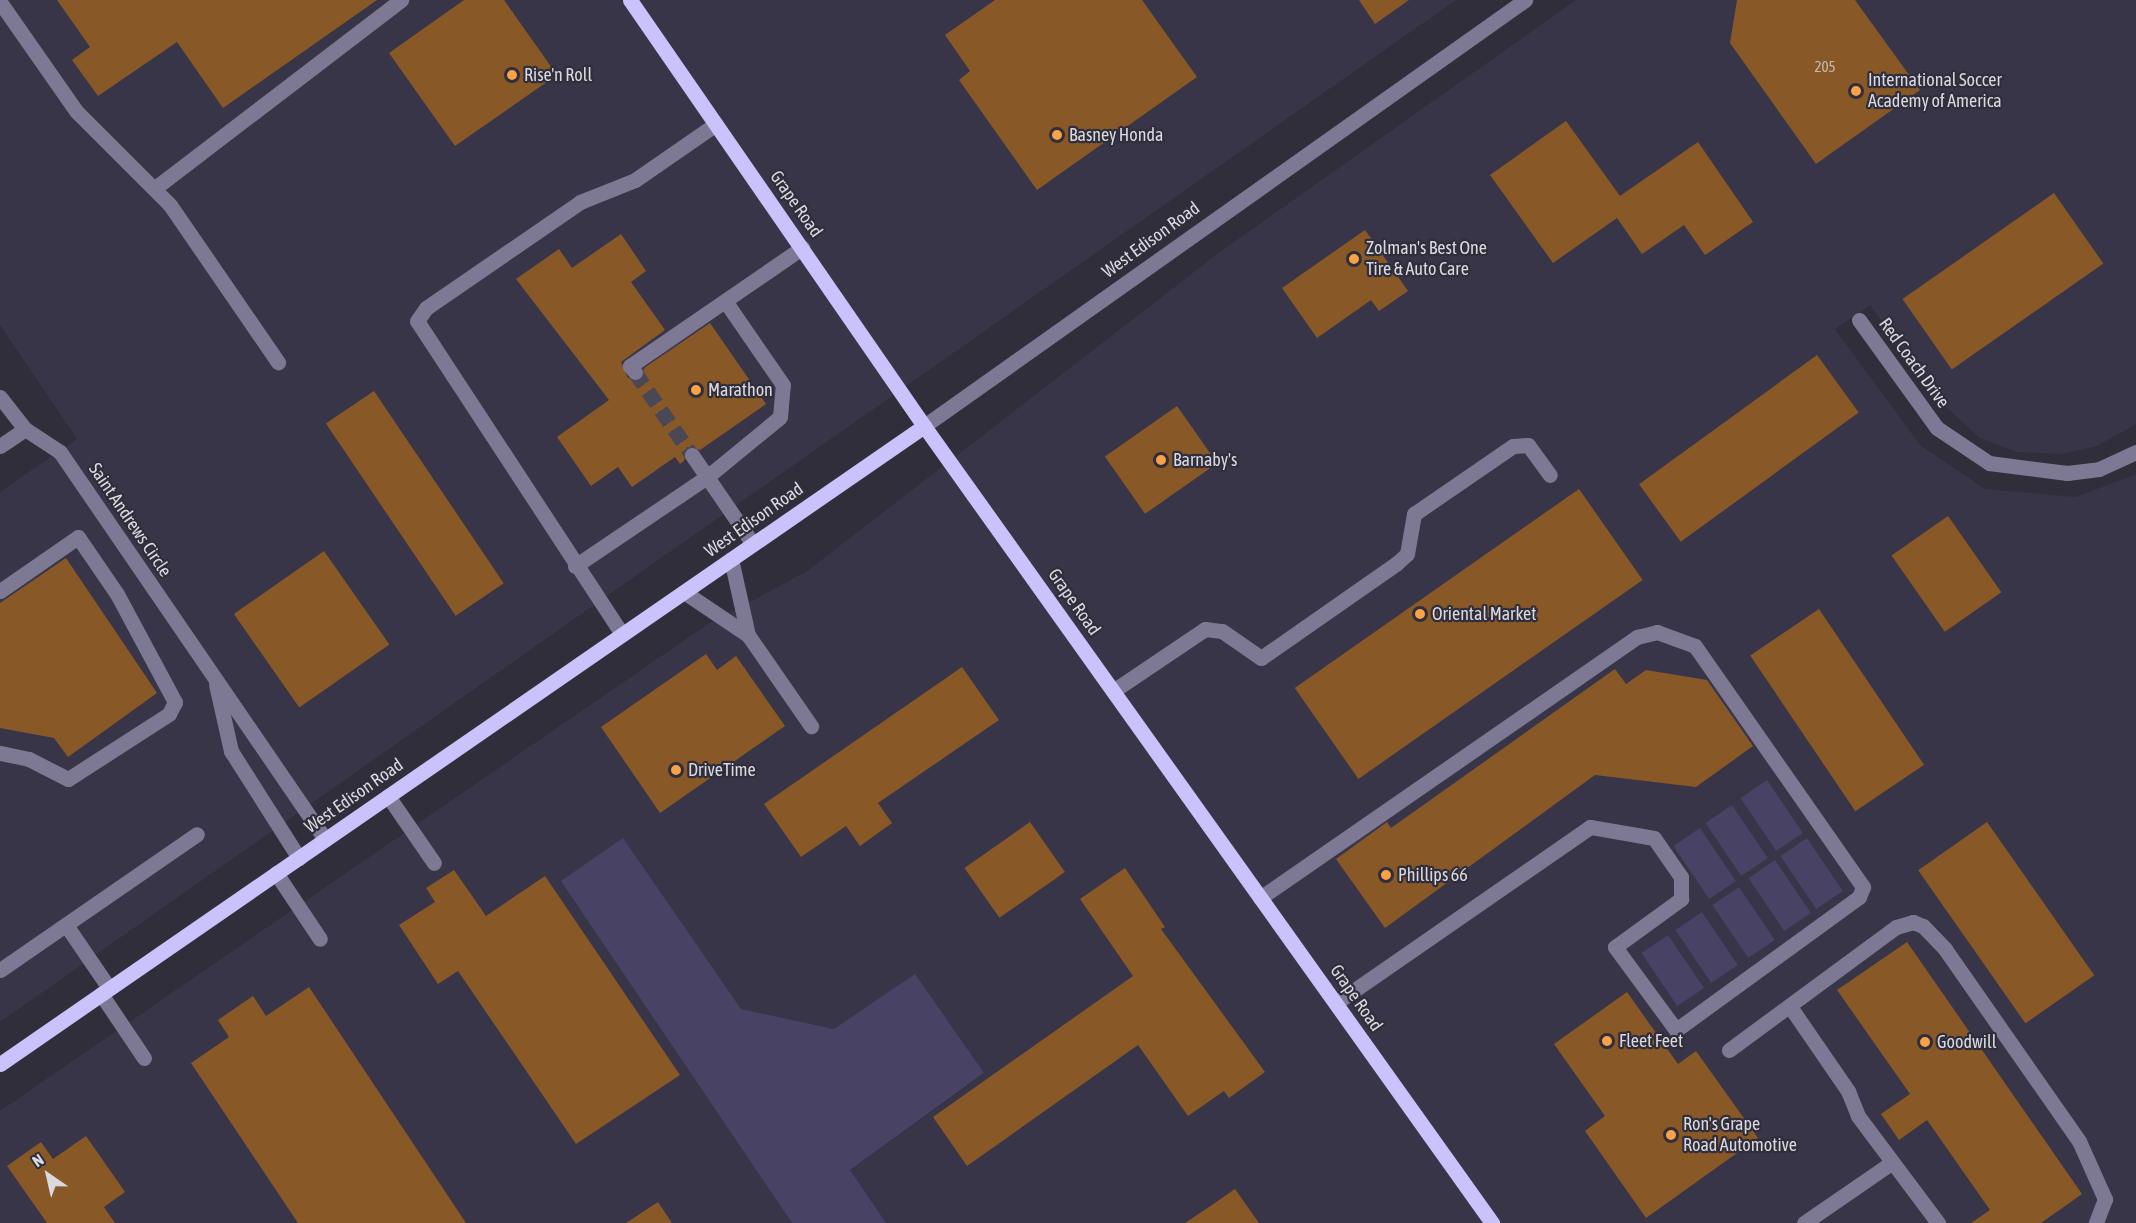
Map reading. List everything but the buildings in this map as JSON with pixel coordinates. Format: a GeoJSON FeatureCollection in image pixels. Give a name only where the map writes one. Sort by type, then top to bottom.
{"type":"FeatureCollection","features":[{"type":"Feature","properties":{"kind":"main road","name":"Grape Road"},"geometry":{"type":"LineString","coordinates":[[630,0],[924,426],[1492,1223]]}},
{"type":"Feature","properties":{"kind":"main road","name":"West Edison Road"},"geometry":{"type":"LineString","coordinates":[[0,1064],[924,426]]}},
{"type":"Feature","properties":{"kind":"street"},"geometry":{"type":"LineString","coordinates":[[155,188],[402,0]]}},
{"type":"Feature","properties":{"kind":"street","name":"West Edison Road"},"geometry":{"type":"LineString","coordinates":[[924,426],[1525,0]]}},
{"type":"Feature","properties":{"kind":"street"},"geometry":{"type":"LineString","coordinates":[[0,2],[76,111],[155,188],[278,362]]}},
{"type":"Feature","properties":{"kind":"street"},"geometry":{"type":"LineString","coordinates":[[622,634],[575,567],[417,321],[426,308],[580,202],[635,180],[716,124]]}},
{"type":"Feature","properties":{"kind":"street"},"geometry":{"type":"LineString","coordinates":[[635,372],[630,366],[802,248]]}},
{"type":"Feature","properties":{"kind":"street"},"geometry":{"type":"LineString","coordinates":[[575,567],[707,477],[780,417],[783,385],[725,301]]}},
{"type":"Feature","properties":{"kind":"street","name":"Red Coach Drive"},"geometry":{"type":"LineString","coordinates":[[1859,320],[1937,428],[1989,463],[2067,473],[2099,469],[2136,452]]}},
{"type":"Feature","properties":{"kind":"street","name":"Saint Andrews Circle"},"geometry":{"type":"LineString","coordinates":[[0,397],[25,429],[60,452],[325,839]]}},
{"type":"Feature","properties":{"kind":"street"},"geometry":{"type":"LineString","coordinates":[[0,446],[25,429]]}},
{"type":"Feature","properties":{"kind":"street"},"geometry":{"type":"LineString","coordinates":[[1113,691],[1205,628],[1222,631],[1261,658],[1397,563],[1407,554],[1413,514],[1513,446],[1528,446],[1550,475]]}},
{"type":"Feature","properties":{"kind":"street"},"geometry":{"type":"LineString","coordinates":[[692,455],[753,544]]}},
{"type":"Feature","properties":{"kind":"street"},"geometry":{"type":"LineString","coordinates":[[0,591],[78,537],[117,594],[175,702],[169,714],[68,779],[29,759],[0,753]]}},
{"type":"Feature","properties":{"kind":"street"},"geometry":{"type":"LineString","coordinates":[[731,559],[748,635]]}},
{"type":"Feature","properties":{"kind":"street"},"geometry":{"type":"LineString","coordinates":[[684,592],[748,635],[812,726]]}},
{"type":"Feature","properties":{"kind":"street"},"geometry":{"type":"LineString","coordinates":[[1260,898],[1637,637],[1671,633],[1704,657],[1863,892],[1680,1029],[1668,1024],[1615,947],[1681,899],[1682,877],[1654,838],[1590,827],[1336,1003]]}},
{"type":"Feature","properties":{"kind":"street","name":"Saint Andrews Circle"},"geometry":{"type":"LineString","coordinates":[[215,678],[231,751],[298,858]]}},
{"type":"Feature","properties":{"kind":"street"},"geometry":{"type":"LineString","coordinates":[[388,796],[434,863]]}},
{"type":"Feature","properties":{"kind":"street"},"geometry":{"type":"LineString","coordinates":[[0,970],[197,834]]}},
{"type":"Feature","properties":{"kind":"street"},"geometry":{"type":"LineString","coordinates":[[276,873],[320,939]]}},
{"type":"Feature","properties":{"kind":"street"},"geometry":{"type":"LineString","coordinates":[[1729,1050],[1791,1008],[1820,979],[1896,927],[1913,922],[1923,926],[1945,949],[2079,1141],[2105,1199],[2096,1223]]}},
{"type":"Feature","properties":{"kind":"street"},"geometry":{"type":"LineString","coordinates":[[66,924],[144,1058]]}},
{"type":"Feature","properties":{"kind":"street"},"geometry":{"type":"LineString","coordinates":[[1791,1008],[1891,1163],[1938,1223]]}},
{"type":"Feature","properties":{"kind":"street"},"geometry":{"type":"LineString","coordinates":[[1804,1223],[1891,1163]]}},
{"type":"Feature","properties":{"kind":"shaded area"},"geometry":{"type":"Polygon","coordinates":[[[0,0],[1456,0],[0,1022],[0,492],[77,439],[0,325],[0,0]]]}},
{"type":"Feature","properties":{"kind":"shaded area"},"geometry":{"type":"Polygon","coordinates":[[[1576,0],[2136,0],[2136,424],[2097,446],[2062,454],[2017,452],[1980,438],[1936,398],[1870,305],[1835,329],[1920,445],[1985,489],[2076,497],[2136,474],[2136,1223],[886,1223],[849,1171],[984,1074],[915,975],[834,1029],[741,1009],[623,839],[562,881],[792,1223],[0,1223],[0,1111],[708,624],[806,572],[1220,252],[1576,0]]]}},
{"type":"Feature","properties":{"kind":"shaded area"},"geometry":{"type":"Polygon","coordinates":[[[1767,780],[1803,833],[1776,851],[1740,798],[1767,780]]]}},
{"type":"Feature","properties":{"kind":"shaded area"},"geometry":{"type":"Polygon","coordinates":[[[1732,805],[1768,858],[1741,876],[1705,823],[1732,805]]]}},
{"type":"Feature","properties":{"kind":"shaded area"},"geometry":{"type":"Polygon","coordinates":[[[1700,828],[1736,881],[1709,899],[1673,846],[1700,828]]]}},
{"type":"Feature","properties":{"kind":"shaded area"},"geometry":{"type":"Polygon","coordinates":[[[623,838],[741,1009],[834,1029],[915,974],[984,1073],[850,1170],[886,1223],[792,1223],[561,881],[623,838]]]}},
{"type":"Feature","properties":{"kind":"shaded area"},"geometry":{"type":"Polygon","coordinates":[[[1807,838],[1843,891],[1816,909],[1780,856],[1807,838]]]}},
{"type":"Feature","properties":{"kind":"shaded area"},"geometry":{"type":"Polygon","coordinates":[[[1775,860],[1811,913],[1784,931],[1748,878],[1775,860]]]}},
{"type":"Feature","properties":{"kind":"shaded area"},"geometry":{"type":"Polygon","coordinates":[[[1739,887],[1775,940],[1748,958],[1712,905],[1739,887]]]}},
{"type":"Feature","properties":{"kind":"shaded area"},"geometry":{"type":"Polygon","coordinates":[[[1702,912],[1738,965],[1711,983],[1675,930],[1702,912]]]}},
{"type":"Feature","properties":{"kind":"shaded area"},"geometry":{"type":"Polygon","coordinates":[[[1668,935],[1704,988],[1677,1006],[1641,953],[1668,935]]]}},
{"type":"Feature","properties":{"kind":"tunnel"},"geometry":{"type":"LineString","coordinates":[[635,372],[692,455]]}},
{"type":"Feature","properties":{"kind":"place","name":"Rise'n Roll"},"geometry":{"type":"Point","coordinates":[512,75]}},
{"type":"Feature","properties":{"kind":"place","name":"International Soccer Academy of America"},"geometry":{"type":"Point","coordinates":[1856,91]}},
{"type":"Feature","properties":{"kind":"place","name":"Basney Honda"},"geometry":{"type":"Point","coordinates":[1057,135]}},
{"type":"Feature","properties":{"kind":"place","name":"Zolman's Best One Tire & Auto Care"},"geometry":{"type":"Point","coordinates":[1354,259]}},
{"type":"Feature","properties":{"kind":"place","name":"Marathon"},"geometry":{"type":"Point","coordinates":[696,390]}},
{"type":"Feature","properties":{"kind":"place","name":"Barnaby's"},"geometry":{"type":"Point","coordinates":[1161,460]}},
{"type":"Feature","properties":{"kind":"place","name":"Oriental Market"},"geometry":{"type":"Point","coordinates":[1420,614]}},
{"type":"Feature","properties":{"kind":"place","name":"DriveTime"},"geometry":{"type":"Point","coordinates":[676,770]}},
{"type":"Feature","properties":{"kind":"place","name":"Phillips 66"},"geometry":{"type":"Point","coordinates":[1386,875]}},
{"type":"Feature","properties":{"kind":"place","name":"Fleet Feet"},"geometry":{"type":"Point","coordinates":[1607,1041]}},
{"type":"Feature","properties":{"kind":"place","name":"Goodwill"},"geometry":{"type":"Point","coordinates":[1925,1042]}},
{"type":"Feature","properties":{"kind":"place","name":"Ron's Grape Road Automotive"},"geometry":{"type":"Point","coordinates":[1671,1135]}}]}
